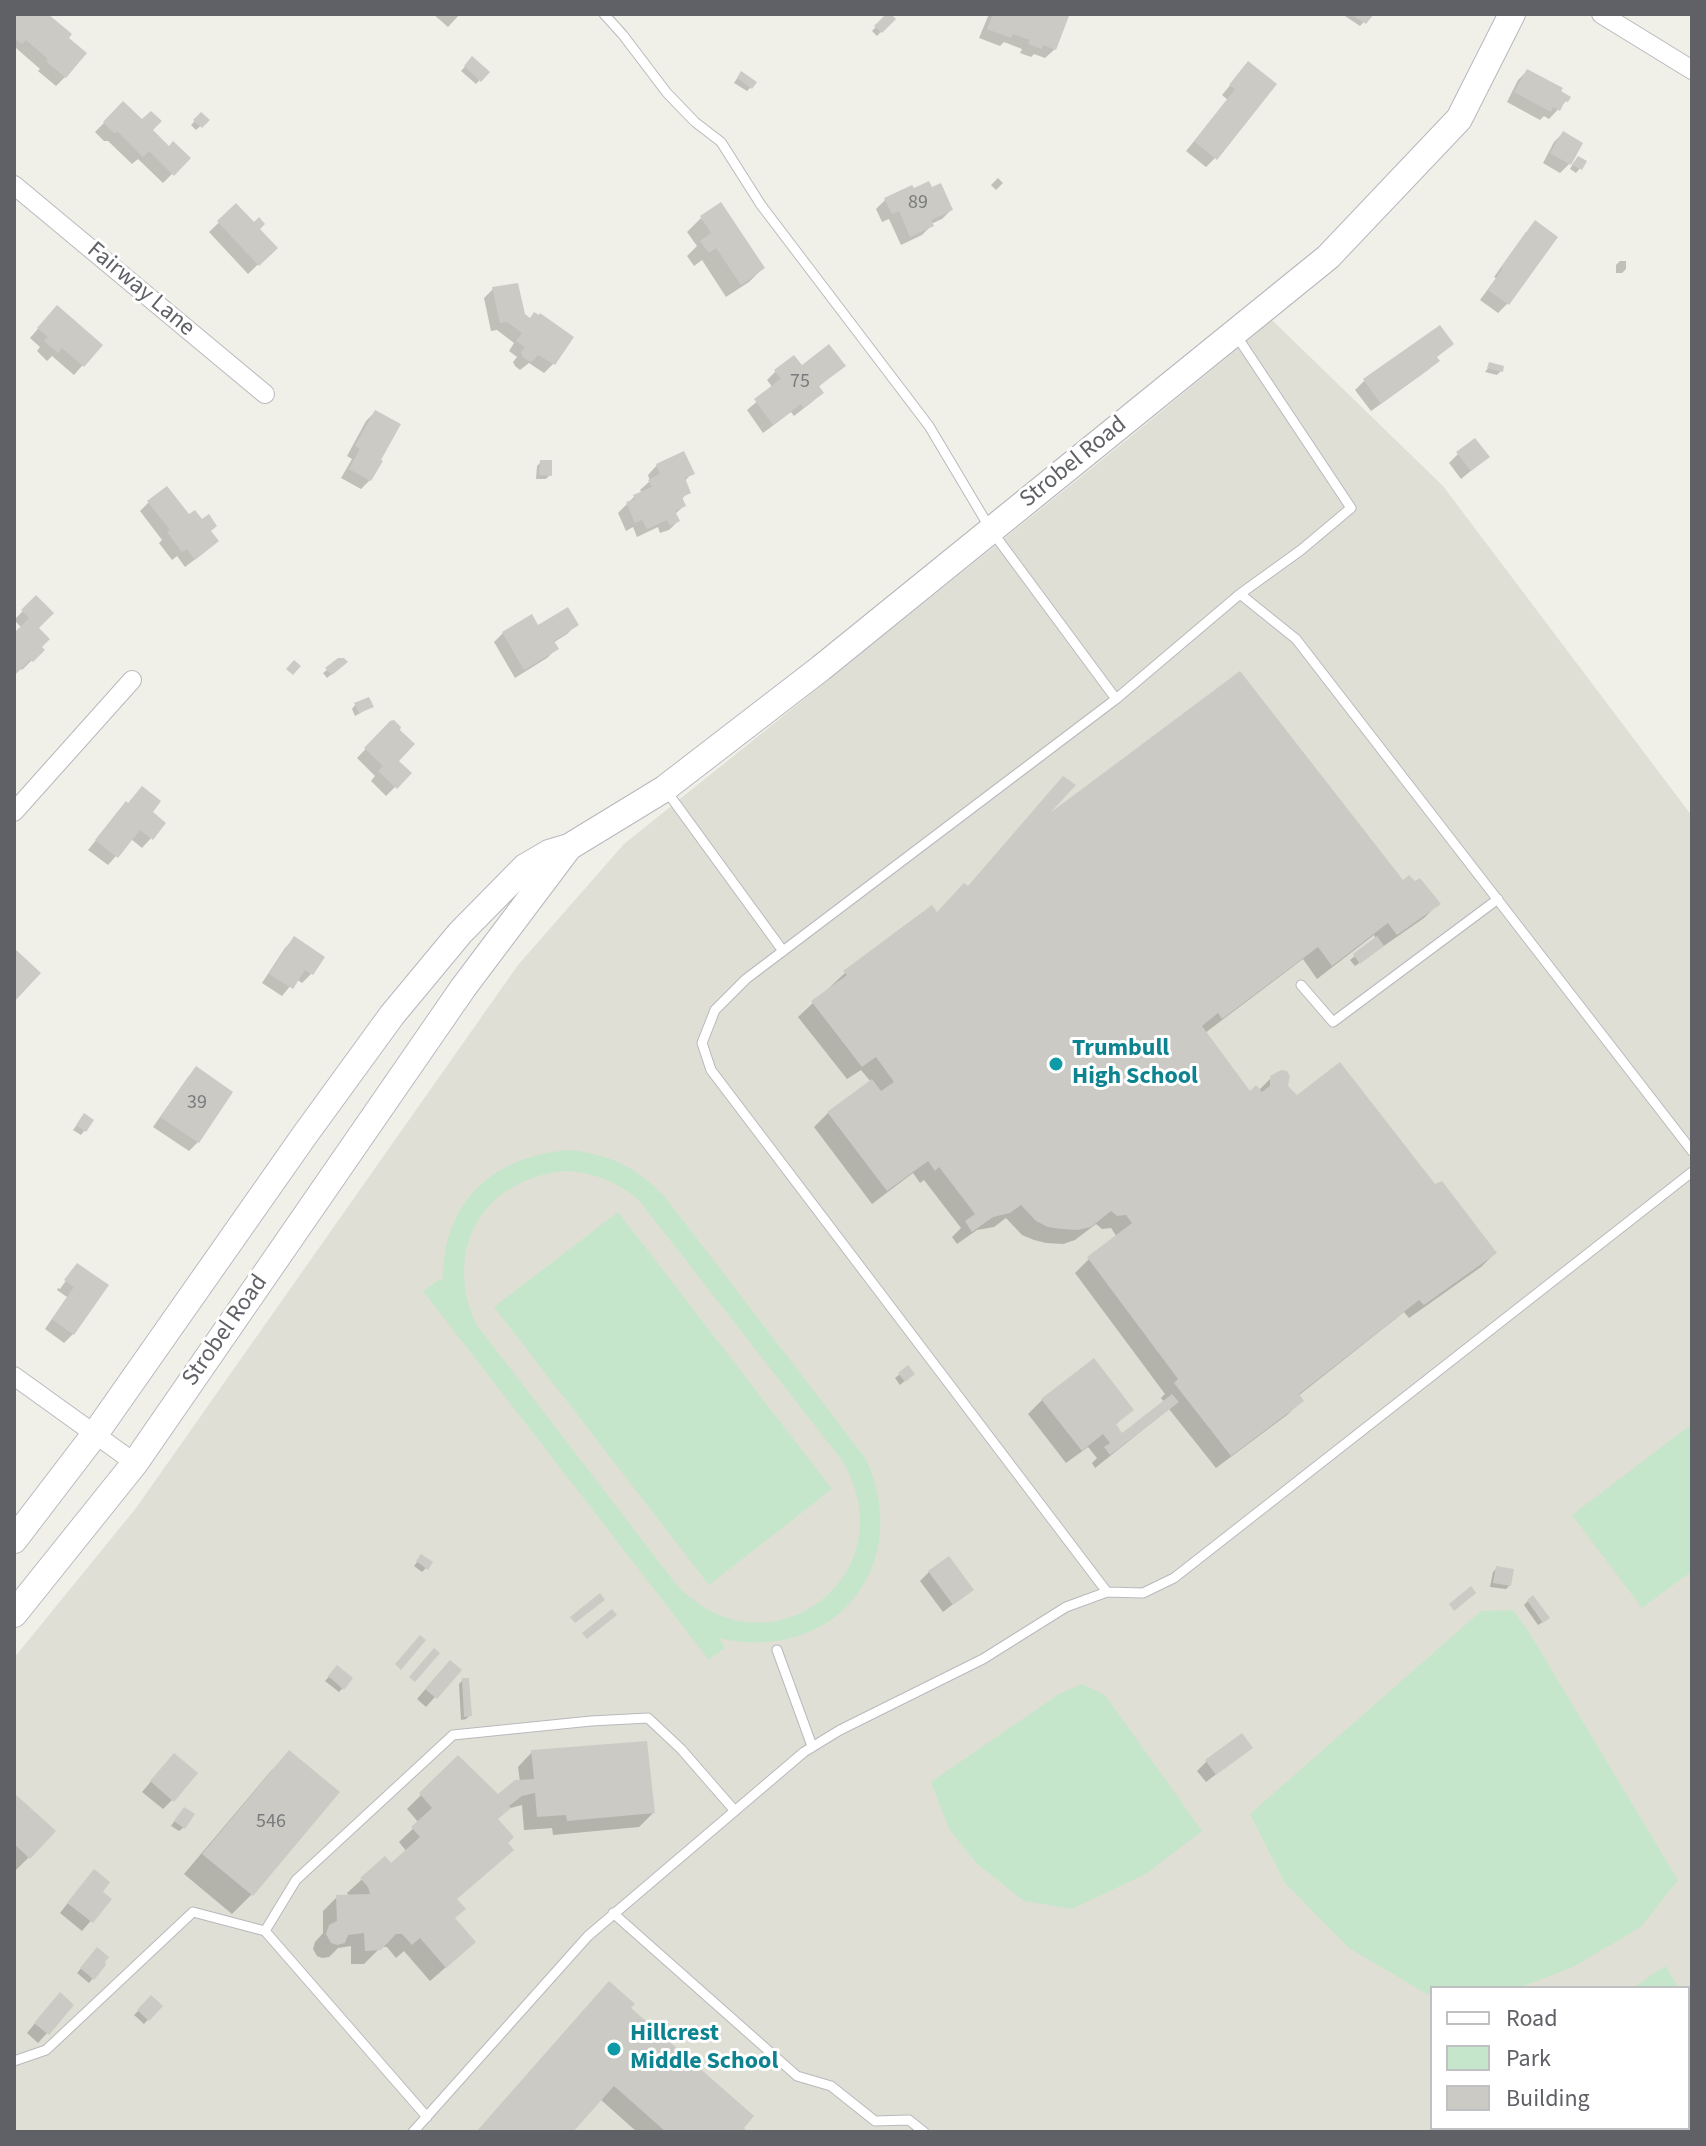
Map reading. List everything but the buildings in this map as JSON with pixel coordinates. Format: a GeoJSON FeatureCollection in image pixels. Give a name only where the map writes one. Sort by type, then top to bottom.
{"type":"FeatureCollection","features":[{"type":"Feature","properties":{"kind":"street","name":"Strobel Road"},"geometry":{"type":"LineString","coordinates":[[14,1540],[95,1434],[392,1015],[460,933],[525,867],[549,853],[569,847],[664,789],[821,668],[1328,257],[1459,119],[1512,14]]}},
{"type":"Feature","properties":{"kind":"street"},"geometry":{"type":"LineString","coordinates":[[1601,14],[1692,70]]}},
{"type":"Feature","properties":{"kind":"street","name":"Fairway Lane"},"geometry":{"type":"LineString","coordinates":[[14,185],[265,394]]}},
{"type":"Feature","properties":{"kind":"street"},"geometry":{"type":"LineString","coordinates":[[14,812],[132,680]]}},
{"type":"Feature","properties":{"kind":"street","name":"Strobel Road"},"geometry":{"type":"LineString","coordinates":[[14,1614],[135,1463],[463,988],[569,847]]}},
{"type":"Feature","properties":{"kind":"street"},"geometry":{"type":"LineString","coordinates":[[392,1015],[427,1040]]}},
{"type":"Feature","properties":{"kind":"street"},"geometry":{"type":"LineString","coordinates":[[14,1376],[135,1463]]}},
{"type":"Feature","properties":{"kind":"lane"},"geometry":{"type":"LineString","coordinates":[[604,14],[667,93],[695,122],[721,142],[761,205],[929,426],[991,530],[1116,699]]}},
{"type":"Feature","properties":{"kind":"lane"},"geometry":{"type":"LineString","coordinates":[[1107,1592],[711,1070],[702,1043],[715,1010],[746,979],[1116,699],[1240,594],[1301,550],[1351,508],[1234,332]]}},
{"type":"Feature","properties":{"kind":"lane"},"geometry":{"type":"LineString","coordinates":[[1240,594],[1296,639],[1692,1151]]}},
{"type":"Feature","properties":{"kind":"lane"},"geometry":{"type":"LineString","coordinates":[[664,789],[783,951]]}},
{"type":"Feature","properties":{"kind":"lane"},"geometry":{"type":"LineString","coordinates":[[1301,985],[1333,1022],[1498,899]]}},
{"type":"Feature","properties":{"kind":"lane"},"geometry":{"type":"LineString","coordinates":[[413,2132],[588,1936],[812,1746],[983,1659],[1066,1607],[1107,1592],[1143,1593],[1174,1578],[1692,1172]]}},
{"type":"Feature","properties":{"kind":"lane"},"geometry":{"type":"LineString","coordinates":[[777,1650],[812,1746]]}},
{"type":"Feature","properties":{"kind":"lane"},"geometry":{"type":"LineString","coordinates":[[265,1931],[296,1880],[453,1735],[648,1718],[681,1749],[735,1811]]}},
{"type":"Feature","properties":{"kind":"lane"},"geometry":{"type":"LineString","coordinates":[[14,2061],[46,2050],[193,1912],[265,1931],[427,2117]]}},
{"type":"Feature","properties":{"kind":"lane"},"geometry":{"type":"LineString","coordinates":[[613,1913],[797,2076],[831,2086],[875,2121],[909,2120],[924,2132]]}},
{"type":"Feature","properties":{"kind":"shaded area"},"geometry":{"type":"Polygon","coordinates":[[[1272,320],[1443,486],[1692,816],[1692,2132],[14,2132],[14,1658],[136,1508],[518,965],[624,844],[1272,320]]]}},
{"type":"Feature","properties":{"kind":"green space"},"geometry":{"type":"Polygon","coordinates":[[[570,1150],[611,1159],[633,1170],[665,1197],[866,1459],[878,1499],[880,1536],[871,1570],[854,1599],[829,1621],[797,1636],[760,1642],[719,1638],[725,1648],[709,1660],[423,1291],[440,1279],[443,1281],[445,1253],[452,1228],[463,1206],[478,1188],[518,1161],[570,1150]],[[564,1171],[535,1177],[511,1188],[491,1204],[477,1223],[468,1245],[464,1270],[467,1296],[476,1324],[676,1584],[712,1612],[751,1622],[787,1618],[820,1602],[844,1575],[858,1541],[858,1501],[841,1459],[638,1199],[603,1179],[564,1171]]]}},
{"type":"Feature","properties":{"kind":"green space"},"geometry":{"type":"Polygon","coordinates":[[[618,1212],[832,1489],[709,1585],[494,1307],[618,1212]]]}},
{"type":"Feature","properties":{"kind":"green space"},"geometry":{"type":"Polygon","coordinates":[[[1692,1424],[1692,1571],[1642,1608],[1572,1515],[1692,1424]]]}},
{"type":"Feature","properties":{"kind":"green space"},"geometry":{"type":"Polygon","coordinates":[[[1513,1610],[1527,1629],[1678,1880],[1641,1927],[1571,1968],[1523,1986],[1430,1986],[1430,1996],[1349,1948],[1285,1883],[1250,1814],[1481,1611],[1513,1610]]]}},
{"type":"Feature","properties":{"kind":"green space"},"geometry":{"type":"Polygon","coordinates":[[[1082,1684],[1105,1695],[1202,1831],[1146,1874],[1072,1909],[1024,1901],[976,1863],[949,1829],[931,1782],[1059,1694],[1082,1684]]]}},
{"type":"Feature","properties":{"kind":"green space"},"geometry":{"type":"Polygon","coordinates":[[[1665,1966],[1678,1986],[1636,1986],[1665,1966]]]}},
{"type":"Feature","properties":{"kind":"green space"},"geometry":{"type":"Polygon","coordinates":[[[1690,2004],[1692,2132],[1564,2130],[1690,2130],[1690,2004]]]}},
{"type":"Feature","properties":{"kind":"place","name":"Trumbull High School"},"geometry":{"type":"Point","coordinates":[1056,1064]}},
{"type":"Feature","properties":{"kind":"place","name":"Hillcrest Middle School"},"geometry":{"type":"Point","coordinates":[614,2049]}}]}
